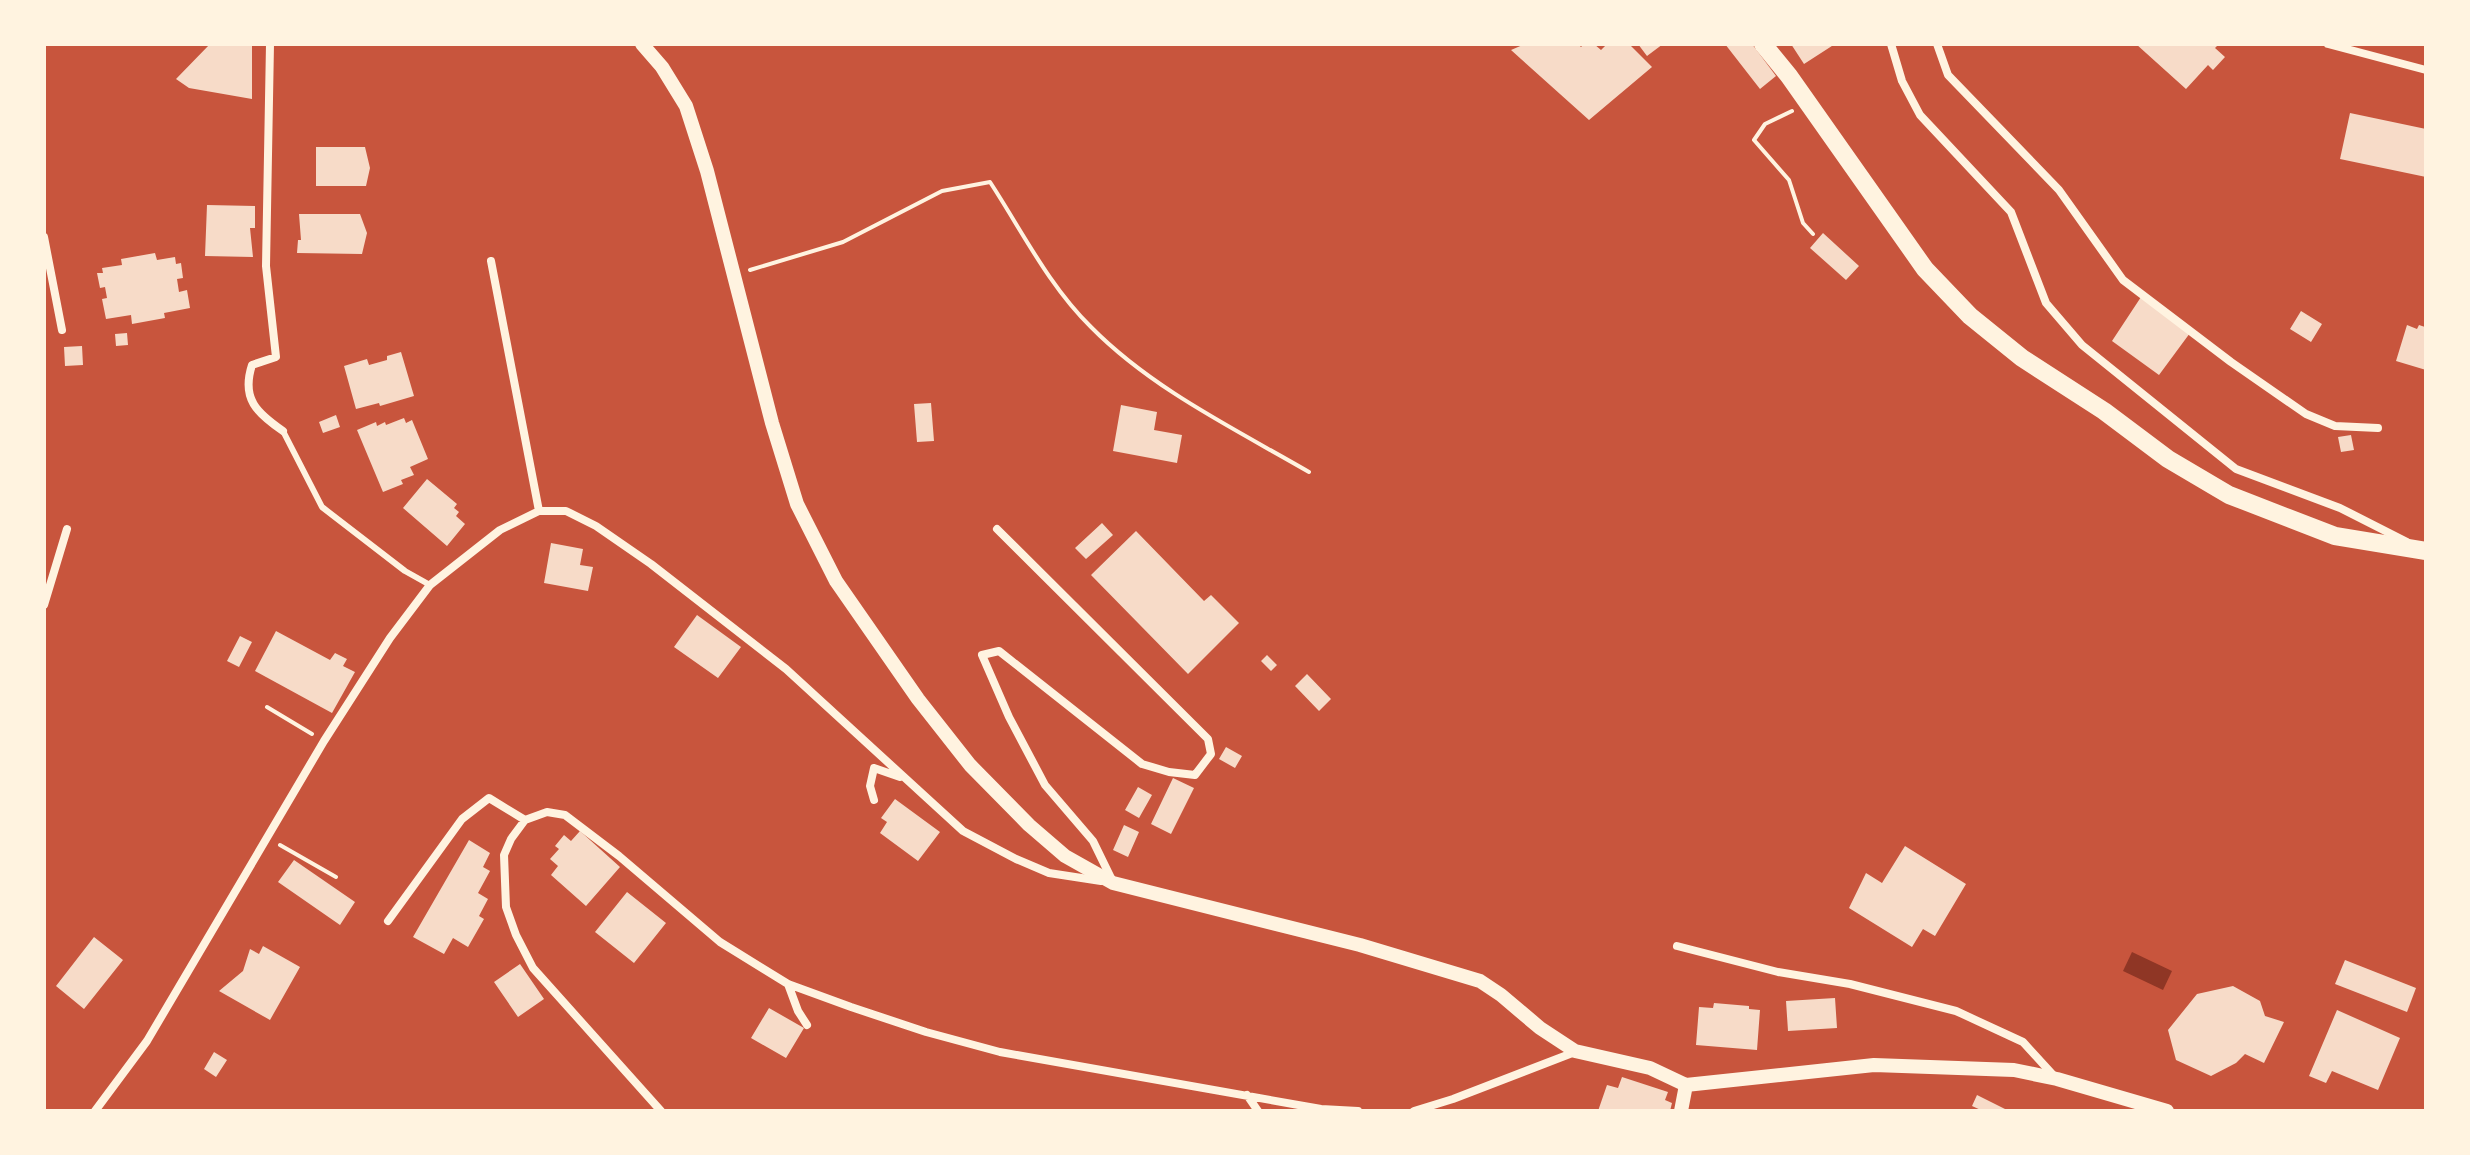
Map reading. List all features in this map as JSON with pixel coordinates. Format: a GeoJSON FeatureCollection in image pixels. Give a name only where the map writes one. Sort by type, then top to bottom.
{"type":"FeatureCollection","features":[{"type":"Feature","properties":{"kind":"main road"},"geometry":{"type":"LineString","coordinates":[[1763,44],[1925,269],[1970,316],[2022,358],[2104,411],[2168,459],[2229,495],[2335,536],[2426,551]]}},
{"type":"Feature","properties":{"kind":"street"},"geometry":{"type":"LineString","coordinates":[[270,44],[266,266],[276,357],[252,365],[247,382],[257,414],[283,431]]}},
{"type":"Feature","properties":{"kind":"street"},"geometry":{"type":"LineString","coordinates":[[642,44],[662,67],[686,106],[707,171],[772,423],[797,504],[836,581],[918,699],[970,765],[1029,825],[1065,856],[1113,883]]}},
{"type":"Feature","properties":{"kind":"street"},"geometry":{"type":"LineString","coordinates":[[1891,44],[1902,81],[1920,115],[2011,212],[2046,303],[2082,345],[2236,469],[2340,508],[2426,551]]}},
{"type":"Feature","properties":{"kind":"street"},"geometry":{"type":"LineString","coordinates":[[1937,44],[1948,75],[2059,190],[2123,280],[2306,414],[2335,426],[2378,428]]}},
{"type":"Feature","properties":{"kind":"street"},"geometry":{"type":"LineString","coordinates":[[2328,44],[2426,70]]}},
{"type":"Feature","properties":{"kind":"street"},"geometry":{"type":"LineString","coordinates":[[44,237],[62,330]]}},
{"type":"Feature","properties":{"kind":"street"},"geometry":{"type":"LineString","coordinates":[[491,261],[539,511]]}},
{"type":"Feature","properties":{"kind":"street"},"geometry":{"type":"LineString","coordinates":[[95,1111],[147,1041],[324,741],[390,638],[430,585],[500,530],[539,511],[566,511],[596,526],[651,564],[786,669],[963,831],[1049,873],[1113,883],[1360,945],[1480,981],[1575,1051],[1650,1068],[1686,1085],[1874,1065],[2014,1070],[2057,1079],[2167,1111]]}},
{"type":"Feature","properties":{"kind":"street"},"geometry":{"type":"LineString","coordinates":[[44,605],[67,529]]}},
{"type":"Feature","properties":{"kind":"street"},"geometry":{"type":"LineString","coordinates":[[997,529],[1208,739],[1211,754],[1195,775],[1142,764],[999,651],[982,655],[1009,717],[1045,785],[1093,841],[1113,883]]}},
{"type":"Feature","properties":{"kind":"street"},"geometry":{"type":"LineString","coordinates":[[874,800],[870,786],[874,768],[905,778]]}},
{"type":"Feature","properties":{"kind":"street"},"geometry":{"type":"LineString","coordinates":[[388,921],[462,819],[489,798],[525,820]]}},
{"type":"Feature","properties":{"kind":"street"},"geometry":{"type":"LineString","coordinates":[[661,1111],[533,968],[516,935],[506,907],[504,855],[525,820],[547,812],[565,815],[619,856],[720,942],[788,984],[926,1032],[1000,1052],[1321,1109],[1358,1111]]}},
{"type":"Feature","properties":{"kind":"street"},"geometry":{"type":"LineString","coordinates":[[1677,946],[1778,972],[1850,984],[1956,1011],[2023,1042],[2057,1079]]}},
{"type":"Feature","properties":{"kind":"street"},"geometry":{"type":"LineString","coordinates":[[788,984],[807,1025]]}},
{"type":"Feature","properties":{"kind":"street"},"geometry":{"type":"LineString","coordinates":[[1414,1111],[1443,1103],[1575,1051]]}},
{"type":"Feature","properties":{"kind":"street"},"geometry":{"type":"LineString","coordinates":[[1681,1111],[1686,1085]]}},
{"type":"Feature","properties":{"kind":"street"},"geometry":{"type":"LineString","coordinates":[[1247,1095],[1258,1111]]}},
{"type":"Feature","properties":{"kind":"lane"},"geometry":{"type":"LineString","coordinates":[[283,431],[322,507],[405,571],[430,585]]}},
{"type":"Feature","properties":{"kind":"path"},"geometry":{"type":"LineString","coordinates":[[1808,103],[1765,124],[1754,140],[1789,180],[1803,223],[1813,234]]}},
{"type":"Feature","properties":{"kind":"path"},"geometry":{"type":"LineString","coordinates":[[735,275],[843,242],[942,191],[990,182],[1053,283],[1089,326],[1123,357],[1215,418],[1309,472]]}},
{"type":"Feature","properties":{"kind":"path"},"geometry":{"type":"LineString","coordinates":[[267,707],[324,741]]}},
{"type":"Feature","properties":{"kind":"path"},"geometry":{"type":"LineString","coordinates":[[267,838],[336,877]]}},
{"type":"Feature","properties":{"kind":"shaded area"},"geometry":{"type":"Polygon","coordinates":[[[2132,952],[2172,971],[2163,990],[2123,971],[2132,952]]]}},
{"type":"Feature","properties":{"kind":"building"},"geometry":{"type":"Polygon","coordinates":[[[210,44],[252,44],[252,99],[189,88],[176,79],[210,44]]]}},
{"type":"Feature","properties":{"kind":"building"},"geometry":{"type":"Polygon","coordinates":[[[1525,44],[1578,44],[1581,47],[1594,44],[1601,50],[1607,44],[1629,44],[1652,67],[1589,120],[1511,50],[1525,44]]]}},
{"type":"Feature","properties":{"kind":"building"},"geometry":{"type":"Polygon","coordinates":[[[1638,44],[1663,44],[1647,56],[1638,44]]]}},
{"type":"Feature","properties":{"kind":"building"},"geometry":{"type":"Polygon","coordinates":[[[1725,44],[1752,44],[1776,76],[1760,89],[1725,44]]]}},
{"type":"Feature","properties":{"kind":"building"},"geometry":{"type":"Polygon","coordinates":[[[1791,44],[1835,44],[1804,64],[1791,44]]]}},
{"type":"Feature","properties":{"kind":"building"},"geometry":{"type":"Polygon","coordinates":[[[2136,44],[2219,44],[2215,48],[2225,57],[2213,70],[2208,65],[2186,89],[2136,44]]]}},
{"type":"Feature","properties":{"kind":"building"},"geometry":{"type":"Polygon","coordinates":[[[2350,113],[2426,129],[2426,177],[2340,159],[2350,113]]]}},
{"type":"Feature","properties":{"kind":"building"},"geometry":{"type":"Polygon","coordinates":[[[316,147],[365,147],[370,168],[366,186],[316,186],[316,147]]]}},
{"type":"Feature","properties":{"kind":"building"},"geometry":{"type":"Polygon","coordinates":[[[207,205],[255,206],[255,228],[250,228],[253,257],[205,256],[207,205]]]}},
{"type":"Feature","properties":{"kind":"building"},"geometry":{"type":"Polygon","coordinates":[[[299,214],[360,214],[367,233],[362,254],[297,253],[298,240],[301,240],[299,214]]]}},
{"type":"Feature","properties":{"kind":"building"},"geometry":{"type":"Polygon","coordinates":[[[1823,233],[1859,266],[1846,280],[1810,248],[1823,233]]]}},
{"type":"Feature","properties":{"kind":"building"},"geometry":{"type":"Polygon","coordinates":[[[155,253],[157,260],[175,257],[176,264],[181,263],[183,278],[177,279],[179,292],[187,290],[190,308],[164,313],[165,318],[132,324],[131,315],[106,319],[102,299],[107,298],[105,287],[100,288],[97,273],[103,273],[102,268],[122,265],[121,259],[155,253]]]}},
{"type":"Feature","properties":{"kind":"building"},"geometry":{"type":"Polygon","coordinates":[[[2141,297],[2190,333],[2159,375],[2112,341],[2141,297]]]}},
{"type":"Feature","properties":{"kind":"building"},"geometry":{"type":"Polygon","coordinates":[[[2301,311],[2322,324],[2311,342],[2290,329],[2301,311]]]}},
{"type":"Feature","properties":{"kind":"building"},"geometry":{"type":"Polygon","coordinates":[[[2407,325],[2417,329],[2419,325],[2425,327],[2426,370],[2396,361],[2407,325]]]}},
{"type":"Feature","properties":{"kind":"building"},"geometry":{"type":"Polygon","coordinates":[[[127,333],[128,345],[116,346],[115,334],[127,333]]]}},
{"type":"Feature","properties":{"kind":"building"},"geometry":{"type":"Polygon","coordinates":[[[82,346],[83,365],[65,366],[64,347],[82,346]]]}},
{"type":"Feature","properties":{"kind":"building"},"geometry":{"type":"Polygon","coordinates":[[[401,352],[414,396],[356,409],[344,366],[367,359],[369,365],[401,352]]]}},
{"type":"Feature","properties":{"kind":"building"},"geometry":{"type":"Polygon","coordinates":[[[931,403],[934,441],[917,442],[914,404],[931,403]]]}},
{"type":"Feature","properties":{"kind":"building"},"geometry":{"type":"Polygon","coordinates":[[[1121,405],[1157,412],[1154,430],[1182,435],[1177,463],[1113,451],[1121,405]]]}},
{"type":"Feature","properties":{"kind":"building"},"geometry":{"type":"Polygon","coordinates":[[[336,415],[340,427],[323,433],[319,422],[336,415]]]}},
{"type":"Feature","properties":{"kind":"building"},"geometry":{"type":"Polygon","coordinates":[[[404,418],[406,423],[412,420],[428,459],[410,467],[414,475],[401,480],[403,484],[383,492],[357,430],[376,422],[377,426],[385,422],[386,425],[404,418]]]}},
{"type":"Feature","properties":{"kind":"building"},"geometry":{"type":"Polygon","coordinates":[[[2351,435],[2354,450],[2341,452],[2338,437],[2351,435]]]}},
{"type":"Feature","properties":{"kind":"building"},"geometry":{"type":"Polygon","coordinates":[[[427,479],[457,504],[454,508],[459,512],[456,516],[465,524],[447,546],[403,508],[427,479]]]}},
{"type":"Feature","properties":{"kind":"building"},"geometry":{"type":"Polygon","coordinates":[[[1102,523],[1113,535],[1086,559],[1075,548],[1102,523]]]}},
{"type":"Feature","properties":{"kind":"building"},"geometry":{"type":"Polygon","coordinates":[[[1136,531],[1204,601],[1211,595],[1239,623],[1188,674],[1091,575],[1136,531]]]}},
{"type":"Feature","properties":{"kind":"building"},"geometry":{"type":"Polygon","coordinates":[[[551,543],[583,549],[580,565],[593,567],[588,591],[544,583],[551,543]]]}},
{"type":"Feature","properties":{"kind":"building"},"geometry":{"type":"Polygon","coordinates":[[[697,615],[741,647],[718,678],[674,647],[697,615]]]}},
{"type":"Feature","properties":{"kind":"building"},"geometry":{"type":"Polygon","coordinates":[[[276,631],[330,660],[335,653],[347,659],[343,666],[355,672],[332,713],[255,671],[276,631]]]}},
{"type":"Feature","properties":{"kind":"building"},"geometry":{"type":"Polygon","coordinates":[[[240,636],[252,642],[239,667],[227,661],[240,636]]]}},
{"type":"Feature","properties":{"kind":"building"},"geometry":{"type":"Polygon","coordinates":[[[1267,655],[1277,665],[1271,671],[1261,661],[1267,655]]]}},
{"type":"Feature","properties":{"kind":"building"},"geometry":{"type":"Polygon","coordinates":[[[1307,674],[1331,699],[1319,711],[1295,686],[1307,674]]]}},
{"type":"Feature","properties":{"kind":"building"},"geometry":{"type":"Polygon","coordinates":[[[1226,747],[1242,756],[1235,768],[1219,759],[1226,747]]]}},
{"type":"Feature","properties":{"kind":"building"},"geometry":{"type":"Polygon","coordinates":[[[1173,778],[1194,788],[1171,834],[1151,824],[1173,778]]]}},
{"type":"Feature","properties":{"kind":"building"},"geometry":{"type":"Polygon","coordinates":[[[1138,787],[1152,795],[1139,818],[1125,810],[1138,787]]]}},
{"type":"Feature","properties":{"kind":"building"},"geometry":{"type":"Polygon","coordinates":[[[895,799],[940,832],[918,861],[880,833],[887,822],[881,818],[895,799]]]}},
{"type":"Feature","properties":{"kind":"building"},"geometry":{"type":"Polygon","coordinates":[[[1124,825],[1139,832],[1128,857],[1113,850],[1124,825]]]}},
{"type":"Feature","properties":{"kind":"building"},"geometry":{"type":"Polygon","coordinates":[[[580,831],[620,867],[586,906],[551,875],[558,866],[550,859],[559,849],[555,846],[564,835],[571,841],[580,831]]]}},
{"type":"Feature","properties":{"kind":"building"},"geometry":{"type":"Polygon","coordinates":[[[469,840],[490,853],[483,867],[490,871],[478,893],[488,899],[479,916],[484,919],[468,947],[453,938],[444,954],[413,937],[469,840]]]}},
{"type":"Feature","properties":{"kind":"building"},"geometry":{"type":"Polygon","coordinates":[[[1905,846],[1966,884],[1935,936],[1923,929],[1912,947],[1849,908],[1866,873],[1882,883],[1905,846]]]}},
{"type":"Feature","properties":{"kind":"building"},"geometry":{"type":"Polygon","coordinates":[[[294,860],[355,902],[340,925],[278,882],[294,860]]]}},
{"type":"Feature","properties":{"kind":"building"},"geometry":{"type":"Polygon","coordinates":[[[627,892],[666,923],[634,963],[595,932],[627,892]]]}},
{"type":"Feature","properties":{"kind":"building"},"geometry":{"type":"Polygon","coordinates":[[[94,937],[123,960],[84,1009],[56,986],[94,937]]]}},
{"type":"Feature","properties":{"kind":"building"},"geometry":{"type":"Polygon","coordinates":[[[263,946],[300,967],[270,1020],[219,991],[243,971],[250,949],[259,954],[263,946]]]}},
{"type":"Feature","properties":{"kind":"building"},"geometry":{"type":"Polygon","coordinates":[[[2345,960],[2416,988],[2407,1012],[2335,984],[2345,960]]]}},
{"type":"Feature","properties":{"kind":"building"},"geometry":{"type":"Polygon","coordinates":[[[520,964],[544,999],[518,1017],[494,982],[520,964]]]}},
{"type":"Feature","properties":{"kind":"building"},"geometry":{"type":"Polygon","coordinates":[[[2233,986],[2260,1001],[2265,1016],[2284,1022],[2264,1063],[2245,1054],[2236,1063],[2211,1076],[2176,1060],[2168,1030],[2197,994],[2233,986]]]}},
{"type":"Feature","properties":{"kind":"building"},"geometry":{"type":"Polygon","coordinates":[[[1835,998],[1837,1028],[1788,1031],[1786,1001],[1835,998]]]}},
{"type":"Feature","properties":{"kind":"building"},"geometry":{"type":"Polygon","coordinates":[[[1714,1003],[1760,1010],[1757,1050],[1696,1045],[1699,1007],[1713,1008],[1714,1003]]]}},
{"type":"Feature","properties":{"kind":"building"},"geometry":{"type":"Polygon","coordinates":[[[769,1008],[804,1028],[786,1058],[751,1038],[769,1008]]]}},
{"type":"Feature","properties":{"kind":"building"},"geometry":{"type":"Polygon","coordinates":[[[2337,1010],[2400,1038],[2378,1090],[2332,1071],[2326,1083],[2309,1076],[2337,1010]]]}},
{"type":"Feature","properties":{"kind":"building"},"geometry":{"type":"Polygon","coordinates":[[[214,1052],[227,1060],[216,1077],[204,1069],[214,1052]]]}},
{"type":"Feature","properties":{"kind":"building"},"geometry":{"type":"Polygon","coordinates":[[[1622,1077],[1668,1092],[1665,1100],[1672,1103],[1670,1111],[1598,1111],[1607,1085],[1618,1088],[1622,1077]]]}},
{"type":"Feature","properties":{"kind":"building"},"geometry":{"type":"Polygon","coordinates":[[[1977,1095],[2009,1111],[1983,1111],[1972,1106],[1977,1095]]]}}]}
